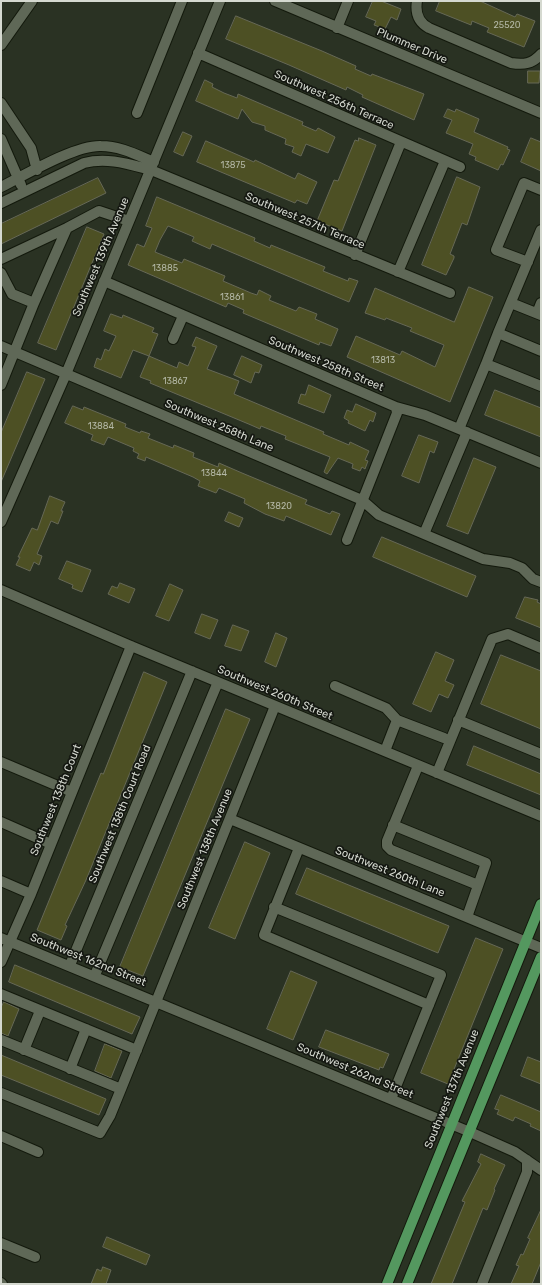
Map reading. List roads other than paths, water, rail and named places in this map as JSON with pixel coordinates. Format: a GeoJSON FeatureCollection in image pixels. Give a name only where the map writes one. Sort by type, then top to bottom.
{"type":"FeatureCollection","features":[{"type":"Feature","properties":{"kind":"main road","name":"Southwest 137th Avenue"},"geometry":{"type":"LineString","coordinates":[[387,1284],[541,904]]}},
{"type":"Feature","properties":{"kind":"main road"},"geometry":{"type":"LineString","coordinates":[[407,1284],[541,957]]}},
{"type":"Feature","properties":{"kind":"street"},"geometry":{"type":"LineString","coordinates":[[1,45],[32,1]]}},
{"type":"Feature","properties":{"kind":"street"},"geometry":{"type":"LineString","coordinates":[[137,113],[154,66],[182,1]]}},
{"type":"Feature","properties":{"kind":"street","name":"Southwest 139th Avenue"},"geometry":{"type":"LineString","coordinates":[[1,522],[66,374],[220,1]]}},
{"type":"Feature","properties":{"kind":"street","name":"Plummer Drive"},"geometry":{"type":"LineString","coordinates":[[275,1],[541,113]]}},
{"type":"Feature","properties":{"kind":"street"},"geometry":{"type":"LineString","coordinates":[[337,28],[348,1]]}},
{"type":"Feature","properties":{"kind":"street"},"geometry":{"type":"LineString","coordinates":[[417,1],[418,16],[425,26],[511,63],[521,65],[530,63],[541,54]]}},
{"type":"Feature","properties":{"kind":"street","name":"Southwest 256th Terrace"},"geometry":{"type":"LineString","coordinates":[[198,53],[460,167]]}},
{"type":"Feature","properties":{"kind":"street"},"geometry":{"type":"LineString","coordinates":[[1,103],[31,148],[37,170]]}},
{"type":"Feature","properties":{"kind":"street"},"geometry":{"type":"LineString","coordinates":[[1,139],[24,192]]}},
{"type":"Feature","properties":{"kind":"street"},"geometry":{"type":"LineString","coordinates":[[355,255],[401,142]]}},
{"type":"Feature","properties":{"kind":"street"},"geometry":{"type":"LineString","coordinates":[[1,187],[72,153],[88,147],[100,146],[128,151],[152,166]]}},
{"type":"Feature","properties":{"kind":"street"},"geometry":{"type":"LineString","coordinates":[[1,203],[84,164],[97,160],[152,166]]}},
{"type":"Feature","properties":{"kind":"street"},"geometry":{"type":"LineString","coordinates":[[398,272],[445,161]]}},
{"type":"Feature","properties":{"kind":"street","name":"Southwest 257th Terrace"},"geometry":{"type":"LineString","coordinates":[[152,166],[355,255],[450,293]]}},
{"type":"Feature","properties":{"kind":"street"},"geometry":{"type":"LineString","coordinates":[[528,262],[496,250],[524,183],[541,190]]}},
{"type":"Feature","properties":{"kind":"street"},"geometry":{"type":"LineString","coordinates":[[1,259],[99,211],[129,221]]}},
{"type":"Feature","properties":{"kind":"street"},"geometry":{"type":"LineString","coordinates":[[1,385],[34,303],[67,228]]}},
{"type":"Feature","properties":{"kind":"street"},"geometry":{"type":"LineString","coordinates":[[424,534],[486,364],[541,230]]}},
{"type":"Feature","properties":{"kind":"street"},"geometry":{"type":"LineString","coordinates":[[1,273],[12,294],[34,303]]}},
{"type":"Feature","properties":{"kind":"street","name":"Southwest 258th Street"},"geometry":{"type":"LineString","coordinates":[[104,281],[182,316],[396,407],[425,415],[541,463]]}},
{"type":"Feature","properties":{"kind":"street"},"geometry":{"type":"LineString","coordinates":[[511,303],[539,314],[541,303]]}},
{"type":"Feature","properties":{"kind":"street"},"geometry":{"type":"LineString","coordinates":[[173,339],[182,316]]}},
{"type":"Feature","properties":{"kind":"street"},"geometry":{"type":"LineString","coordinates":[[498,333],[541,351]]}},
{"type":"Feature","properties":{"kind":"street","name":"Southwest 258th Lane"},"geometry":{"type":"LineString","coordinates":[[1,346],[362,500],[379,515],[483,559],[510,563],[522,568],[533,579],[541,582]]}},
{"type":"Feature","properties":{"kind":"street"},"geometry":{"type":"LineString","coordinates":[[486,364],[541,386]]}},
{"type":"Feature","properties":{"kind":"street"},"geometry":{"type":"LineString","coordinates":[[347,540],[397,413],[396,407]]}},
{"type":"Feature","properties":{"kind":"street","name":"Southwest 260th Street"},"geometry":{"type":"LineString","coordinates":[[1,590],[131,646],[541,816]]}},
{"type":"Feature","properties":{"kind":"street"},"geometry":{"type":"LineString","coordinates":[[437,773],[492,639],[508,634],[541,648]]}},
{"type":"Feature","properties":{"kind":"street","name":"Southwest 138th Court"},"geometry":{"type":"LineString","coordinates":[[1,962],[5,940],[31,894],[131,646]]}},
{"type":"Feature","properties":{"kind":"street","name":"Southwest 138th Court Road"},"geometry":{"type":"LineString","coordinates":[[70,965],[192,671]]}},
{"type":"Feature","properties":{"kind":"street"},"geometry":{"type":"LineString","coordinates":[[95,975],[218,682]]}},
{"type":"Feature","properties":{"kind":"street"},"geometry":{"type":"LineString","coordinates":[[335,686],[386,708],[397,720],[444,738]]}},
{"type":"Feature","properties":{"kind":"street","name":"Southwest 138th Avenue"},"geometry":{"type":"LineString","coordinates":[[1,1093],[100,1133],[110,1116],[275,706]]}},
{"type":"Feature","properties":{"kind":"street"},"geometry":{"type":"LineString","coordinates":[[385,752],[397,720]]}},
{"type":"Feature","properties":{"kind":"street"},"geometry":{"type":"LineString","coordinates":[[458,720],[541,754]]}},
{"type":"Feature","properties":{"kind":"street"},"geometry":{"type":"LineString","coordinates":[[1,762],[72,792]]}},
{"type":"Feature","properties":{"kind":"street"},"geometry":{"type":"LineString","coordinates":[[418,766],[393,824],[387,841],[387,846],[391,850],[478,885]]}},
{"type":"Feature","properties":{"kind":"street","name":"Southwest 260th Lane"},"geometry":{"type":"LineString","coordinates":[[230,819],[467,916],[541,948]]}},
{"type":"Feature","properties":{"kind":"street"},"geometry":{"type":"LineString","coordinates":[[1,822],[51,844]]}},
{"type":"Feature","properties":{"kind":"street"},"geometry":{"type":"LineString","coordinates":[[393,824],[486,863],[467,916]]}},
{"type":"Feature","properties":{"kind":"street"},"geometry":{"type":"LineString","coordinates":[[299,848],[274,907],[264,936],[429,1005]]}},
{"type":"Feature","properties":{"kind":"street"},"geometry":{"type":"LineString","coordinates":[[1,881],[31,894]]}},
{"type":"Feature","properties":{"kind":"street"},"geometry":{"type":"LineString","coordinates":[[274,907],[441,975],[391,1099]]}},
{"type":"Feature","properties":{"kind":"street","name":"Southwest 162nd Street"},"geometry":{"type":"LineString","coordinates":[[5,940],[157,1001]]}},
{"type":"Feature","properties":{"kind":"street"},"geometry":{"type":"LineString","coordinates":[[1,994],[137,1050]]}},
{"type":"Feature","properties":{"kind":"street","name":"Southwest 262nd Street"},"geometry":{"type":"LineString","coordinates":[[157,1001],[470,1132],[515,1152],[541,1170]]}},
{"type":"Feature","properties":{"kind":"street"},"geometry":{"type":"LineString","coordinates":[[24,1050],[40,1011]]}},
{"type":"Feature","properties":{"kind":"street"},"geometry":{"type":"LineString","coordinates":[[70,1068],[86,1029]]}},
{"type":"Feature","properties":{"kind":"street"},"geometry":{"type":"LineString","coordinates":[[1,1040],[121,1089]]}},
{"type":"Feature","properties":{"kind":"street"},"geometry":{"type":"LineString","coordinates":[[1,1136],[38,1152]]}},
{"type":"Feature","properties":{"kind":"street"},"geometry":{"type":"LineString","coordinates":[[482,1284],[527,1172],[527,1160]]}},
{"type":"Feature","properties":{"kind":"street"},"geometry":{"type":"LineString","coordinates":[[1,1243],[35,1257]]}}]}
